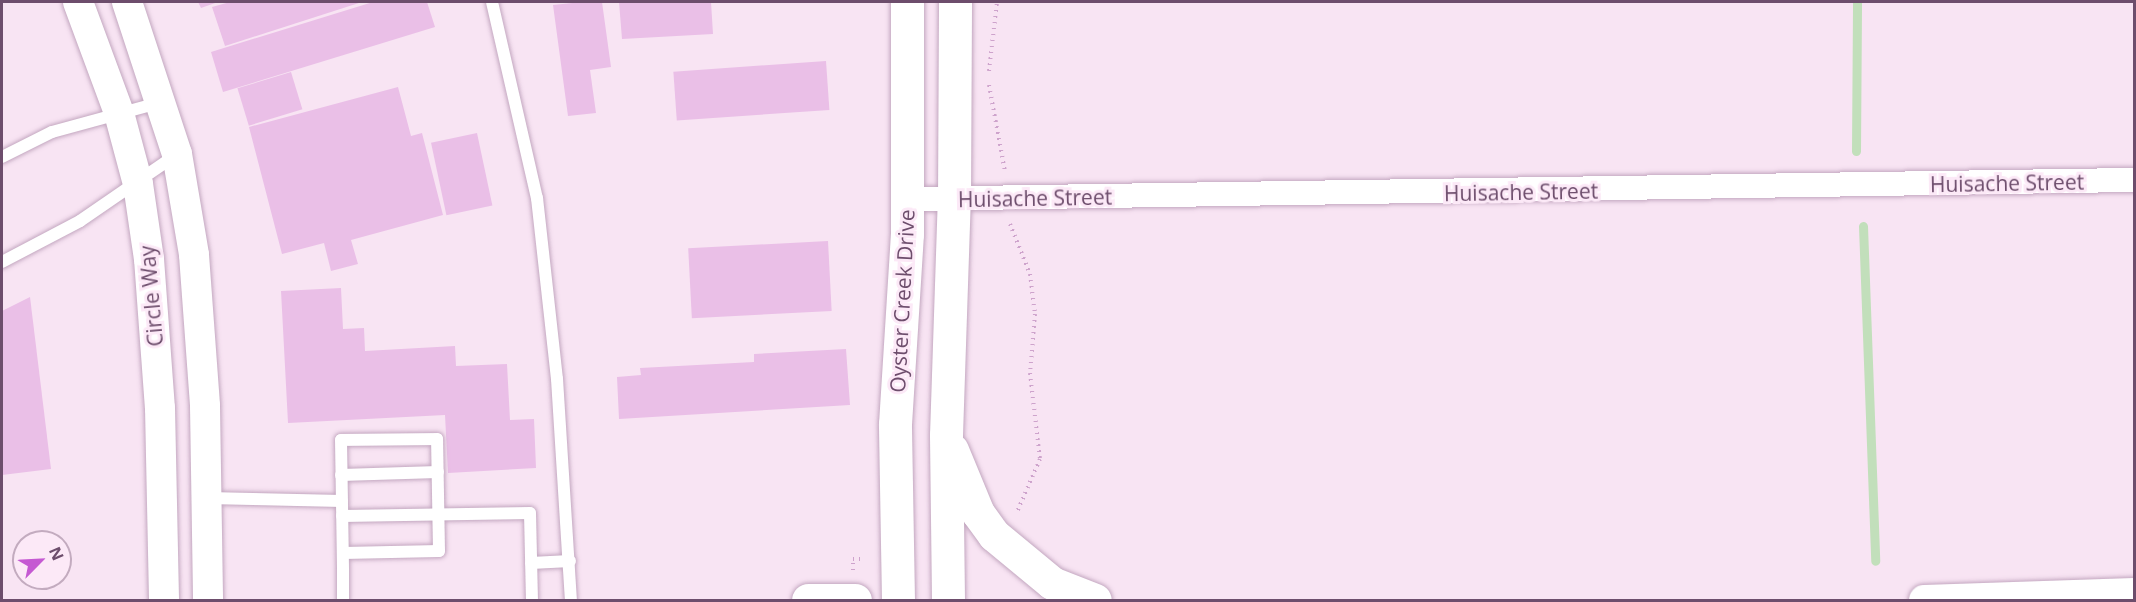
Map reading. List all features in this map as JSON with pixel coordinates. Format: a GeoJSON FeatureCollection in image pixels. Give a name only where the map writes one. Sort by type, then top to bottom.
{"type":"FeatureCollection","features":[{"type":"Feature","properties":{"kind":"main road","name":"Oyster Creek Drive"},"geometry":{"type":"LineString","coordinates":[[898,600],[895,424],[907,199],[907,2]]}},
{"type":"Feature","properties":{"kind":"main road"},"geometry":{"type":"LineString","coordinates":[[948,600],[946,435],[954,199],[956,2]]}},
{"type":"Feature","properties":{"kind":"main road"},"geometry":{"type":"LineString","coordinates":[[946,435],[978,513],[994,535],[1052,583],[1095,600]]}},
{"type":"Feature","properties":{"kind":"main road"},"geometry":{"type":"LineString","coordinates":[[808,600],[854,600]]}},
{"type":"Feature","properties":{"kind":"street","name":"Circle Way"},"geometry":{"type":"LineString","coordinates":[[78,2],[119,113],[138,184],[149,259],[160,408],[164,600]]}},
{"type":"Feature","properties":{"kind":"street"},"geometry":{"type":"LineString","coordinates":[[127,2],[163,102],[177,154],[194,255],[208,498],[208,600]]}},
{"type":"Feature","properties":{"kind":"street","name":"Huisache Street"},"geometry":{"type":"LineString","coordinates":[[907,199],[2134,180]]}},
{"type":"Feature","properties":{"kind":"street"},"geometry":{"type":"LineString","coordinates":[[1924,600],[2134,593]]}},
{"type":"Feature","properties":{"kind":"lane"},"geometry":{"type":"LineString","coordinates":[[492,2],[537,198],[557,379],[571,600]]}},
{"type":"Feature","properties":{"kind":"lane"},"geometry":{"type":"LineString","coordinates":[[2,157],[51,132],[163,102]]}},
{"type":"Feature","properties":{"kind":"lane"},"geometry":{"type":"LineString","coordinates":[[2,262],[138,184],[177,154]]}},
{"type":"Feature","properties":{"kind":"lane"},"geometry":{"type":"LineString","coordinates":[[343,553],[439,551],[437,439],[341,440],[343,600]]}},
{"type":"Feature","properties":{"kind":"lane"},"geometry":{"type":"LineString","coordinates":[[341,476],[438,472]]}},
{"type":"Feature","properties":{"kind":"lane"},"geometry":{"type":"LineString","coordinates":[[208,498],[342,501]]}},
{"type":"Feature","properties":{"kind":"lane"},"geometry":{"type":"LineString","coordinates":[[342,516],[530,513],[532,600]]}},
{"type":"Feature","properties":{"kind":"lane"},"geometry":{"type":"LineString","coordinates":[[531,563],[570,561]]}},
{"type":"Feature","properties":{"kind":"path"},"geometry":{"type":"LineString","coordinates":[[994,535],[1021,508],[1040,459],[1030,373],[1034,304],[1030,274],[1011,229],[1003,150],[988,82],[997,2]]}},
{"type":"Feature","properties":{"kind":"path"},"geometry":{"type":"LineString","coordinates":[[854,600],[853,559],[897,558]]}},
{"type":"Feature","properties":{"kind":"building"},"geometry":{"type":"Polygon","coordinates":[[[198,2],[218,2],[201,8],[198,2]]]}},
{"type":"Feature","properties":{"kind":"building"},"geometry":{"type":"Polygon","coordinates":[[[230,2],[362,2],[225,46],[212,7],[230,2]]]}},
{"type":"Feature","properties":{"kind":"building"},"geometry":{"type":"Polygon","coordinates":[[[373,2],[427,2],[435,27],[223,92],[211,52],[373,2]]]}},
{"type":"Feature","properties":{"kind":"building"},"geometry":{"type":"Polygon","coordinates":[[[602,2],[611,67],[590,70],[596,113],[568,116],[553,5],[602,2]]]}},
{"type":"Feature","properties":{"kind":"building"},"geometry":{"type":"Polygon","coordinates":[[[619,2],[711,2],[713,34],[622,39],[619,2]]]}},
{"type":"Feature","properties":{"kind":"building"},"geometry":{"type":"Polygon","coordinates":[[[826,61],[829,110],[677,121],[673,72],[826,61]]]}},
{"type":"Feature","properties":{"kind":"building"},"geometry":{"type":"Polygon","coordinates":[[[291,72],[302,109],[249,126],[237,88],[291,72]]]}},
{"type":"Feature","properties":{"kind":"building"},"geometry":{"type":"Polygon","coordinates":[[[398,87],[411,136],[422,133],[443,215],[351,240],[358,264],[331,271],[324,243],[282,254],[249,127],[398,87]]]}},
{"type":"Feature","properties":{"kind":"building"},"geometry":{"type":"Polygon","coordinates":[[[477,133],[492,205],[446,215],[431,143],[477,133]]]}},
{"type":"Feature","properties":{"kind":"building"},"geometry":{"type":"Polygon","coordinates":[[[828,241],[832,311],[692,318],[688,248],[828,241]]]}},
{"type":"Feature","properties":{"kind":"building"},"geometry":{"type":"Polygon","coordinates":[[[341,288],[343,329],[364,328],[365,351],[455,346],[456,366],[507,364],[510,420],[534,419],[536,468],[448,473],[445,415],[288,423],[281,291],[341,288]]]}},
{"type":"Feature","properties":{"kind":"building"},"geometry":{"type":"Polygon","coordinates":[[[30,297],[51,469],[2,475],[2,311],[30,297]]]}},
{"type":"Feature","properties":{"kind":"building"},"geometry":{"type":"Polygon","coordinates":[[[846,349],[850,405],[619,419],[617,377],[641,375],[640,368],[754,362],[754,354],[846,349]]]}},
{"type":"Feature","properties":{"kind":"waterway"},"geometry":{"type":"LineString","coordinates":[[1856,151],[1857,2]]}},
{"type":"Feature","properties":{"kind":"waterway"},"geometry":{"type":"LineString","coordinates":[[1863,226],[1875,561]]}}]}
